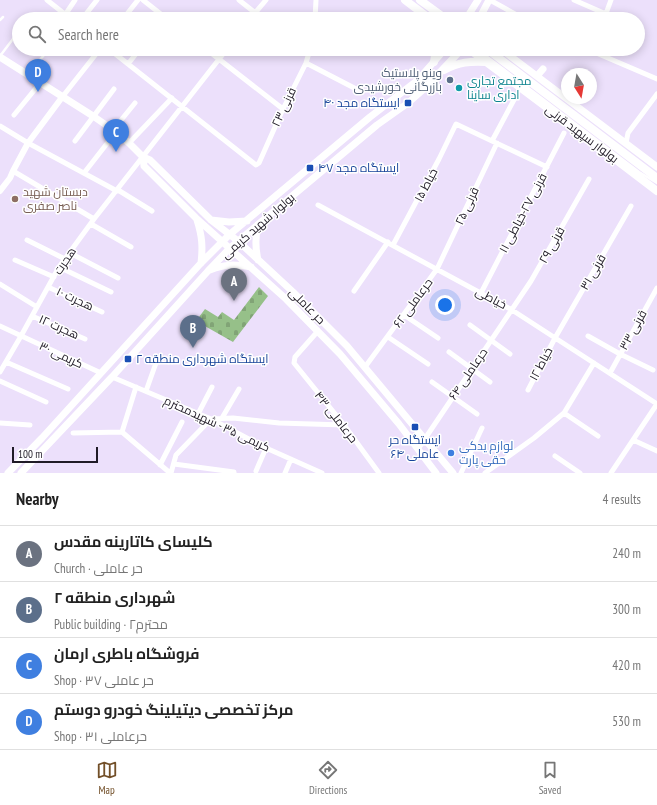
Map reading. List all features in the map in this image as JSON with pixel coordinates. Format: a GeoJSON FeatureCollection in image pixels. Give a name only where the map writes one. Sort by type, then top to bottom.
{"type":"FeatureCollection","features":[{"type":"Feature","properties":{"kind":"main road"},"geometry":{"type":"LineString","coordinates":[[405,0],[420,12]]}},
{"type":"Feature","properties":{"kind":"main road"},"geometry":{"type":"LineString","coordinates":[[420,0],[436,12]]}},
{"type":"Feature","properties":{"kind":"main road"},"geometry":{"type":"LineString","coordinates":[[470,12],[478,0]]}},
{"type":"Feature","properties":{"kind":"main road"},"geometry":{"type":"LineString","coordinates":[[482,12],[489,0]]}},
{"type":"Feature","properties":{"kind":"main road"},"geometry":{"type":"LineString","coordinates":[[485,7],[485,12]]}},
{"type":"Feature","properties":{"kind":"main road","name":"حر عاملی"},"geometry":{"type":"LineString","coordinates":[[0,56],[115,131],[143,158],[150,160],[211,220],[238,241],[293,292],[347,346],[454,473]]}},
{"type":"Feature","properties":{"kind":"main road"},"geometry":{"type":"LineString","coordinates":[[434,62],[435,56]]}},
{"type":"Feature","properties":{"kind":"main road","name":"بولوار شهید کریمی"},"geometry":{"type":"LineString","coordinates":[[8,473],[42,438],[201,263],[229,235],[370,117],[418,80],[439,56]]}},
{"type":"Feature","properties":{"kind":"main road","name":"بولوار شهید کریمی"},"geometry":{"type":"LineString","coordinates":[[21,473],[230,248],[378,125],[426,88],[456,56]]}},
{"type":"Feature","properties":{"kind":"main road","name":"بولوار سپهبد قرنی"},"geometry":{"type":"LineString","coordinates":[[479,56],[655,188]]}},
{"type":"Feature","properties":{"kind":"main road","name":"بولوار سپهبد قرنی"},"geometry":{"type":"LineString","coordinates":[[497,56],[576,111],[657,178]]}},
{"type":"Feature","properties":{"kind":"main road"},"geometry":{"type":"LineString","coordinates":[[510,56],[537,76],[576,111],[626,143],[657,167]]}},
{"type":"Feature","properties":{"kind":"main road"},"geometry":{"type":"LineString","coordinates":[[444,70],[453,65],[466,62],[487,62]]}},
{"type":"Feature","properties":{"kind":"main road"},"geometry":{"type":"LineString","coordinates":[[537,76],[543,69]]}},
{"type":"Feature","properties":{"kind":"main road","name":"حر عاملی"},"geometry":{"type":"LineString","coordinates":[[143,158],[144,166],[196,218],[286,299],[345,360],[399,424],[436,473]]}},
{"type":"Feature","properties":{"kind":"main road"},"geometry":{"type":"LineString","coordinates":[[196,218],[201,232],[203,248],[201,263]]}},
{"type":"Feature","properties":{"kind":"main road"},"geometry":{"type":"LineString","coordinates":[[211,220],[229,222],[247,220]]}},
{"type":"Feature","properties":{"kind":"main road"},"geometry":{"type":"LineString","coordinates":[[258,224],[256,248],[258,260]]}},
{"type":"Feature","properties":{"kind":"main road"},"geometry":{"type":"LineString","coordinates":[[208,271],[222,265],[237,265],[252,268]]}},
{"type":"Feature","properties":{"kind":"main road"},"geometry":{"type":"LineString","coordinates":[[42,438],[48,444]]}},
{"type":"Feature","properties":{"kind":"street"},"geometry":{"type":"LineString","coordinates":[[67,12],[75,0]]}},
{"type":"Feature","properties":{"kind":"street"},"geometry":{"type":"LineString","coordinates":[[88,12],[97,0]]}},
{"type":"Feature","properties":{"kind":"street"},"geometry":{"type":"LineString","coordinates":[[129,12],[138,0]]}},
{"type":"Feature","properties":{"kind":"street"},"geometry":{"type":"LineString","coordinates":[[143,0],[159,12]]}},
{"type":"Feature","properties":{"kind":"street"},"geometry":{"type":"LineString","coordinates":[[239,0],[254,12]]}},
{"type":"Feature","properties":{"kind":"street"},"geometry":{"type":"LineString","coordinates":[[256,12],[266,0]]}},
{"type":"Feature","properties":{"kind":"street"},"geometry":{"type":"LineString","coordinates":[[315,12],[316,0]]}},
{"type":"Feature","properties":{"kind":"street"},"geometry":{"type":"LineString","coordinates":[[489,0],[511,12]]}},
{"type":"Feature","properties":{"kind":"street"},"geometry":{"type":"LineString","coordinates":[[574,0],[597,12]]}},
{"type":"Feature","properties":{"kind":"street"},"geometry":{"type":"LineString","coordinates":[[606,12],[611,0]]}},
{"type":"Feature","properties":{"kind":"street"},"geometry":{"type":"LineString","coordinates":[[50,1],[62,12]]}},
{"type":"Feature","properties":{"kind":"street"},"geometry":{"type":"LineString","coordinates":[[0,191],[10,178],[12,171],[28,143],[94,56]]}},
{"type":"Feature","properties":{"kind":"street"},"geometry":{"type":"LineString","coordinates":[[118,56],[183,107]]}},
{"type":"Feature","properties":{"kind":"street"},"geometry":{"type":"LineString","coordinates":[[128,64],[134,56]]}},
{"type":"Feature","properties":{"kind":"street"},"geometry":{"type":"LineString","coordinates":[[215,56],[283,109]]}},
{"type":"Feature","properties":{"kind":"street","name":"هجرت"},"geometry":{"type":"LineString","coordinates":[[0,372],[59,267],[92,222],[221,56]]}},
{"type":"Feature","properties":{"kind":"street","name":"قرنی ۲۳"},"geometry":{"type":"LineString","coordinates":[[183,107],[256,165],[259,163],[309,56]]}},
{"type":"Feature","properties":{"kind":"street"},"geometry":{"type":"LineString","coordinates":[[605,56],[657,79]]}},
{"type":"Feature","properties":{"kind":"street"},"geometry":{"type":"LineString","coordinates":[[306,63],[362,92]]}},
{"type":"Feature","properties":{"kind":"street"},"geometry":{"type":"LineString","coordinates":[[14,116],[41,82]]}},
{"type":"Feature","properties":{"kind":"street"},"geometry":{"type":"LineString","coordinates":[[75,141],[114,89]]}},
{"type":"Feature","properties":{"kind":"street"},"geometry":{"type":"LineString","coordinates":[[626,143],[628,133],[657,94]]}},
{"type":"Feature","properties":{"kind":"street","name":"قرنی ۲۵"},"geometry":{"type":"LineString","coordinates":[[437,269],[516,96]]}},
{"type":"Feature","properties":{"kind":"street"},"geometry":{"type":"LineString","coordinates":[[129,143],[172,98]]}},
{"type":"Feature","properties":{"kind":"street"},"geometry":{"type":"LineString","coordinates":[[84,173],[135,104]]}},
{"type":"Feature","properties":{"kind":"street","name":"خیاط ۱۵"},"geometry":{"type":"LineString","coordinates":[[393,245],[456,124],[494,142]]}},
{"type":"Feature","properties":{"kind":"street"},"geometry":{"type":"LineString","coordinates":[[0,126],[28,143],[117,190],[152,211]]}},
{"type":"Feature","properties":{"kind":"street","name":"قرنی ۲۷-خیاطی ۱۱"},"geometry":{"type":"LineString","coordinates":[[481,293],[564,133]]}},
{"type":"Feature","properties":{"kind":"street"},"geometry":{"type":"LineString","coordinates":[[494,142],[547,167]]}},
{"type":"Feature","properties":{"kind":"street"},"geometry":{"type":"LineString","coordinates":[[12,171],[54,196],[131,247]]}},
{"type":"Feature","properties":{"kind":"street","name":"قرنی ۲۹"},"geometry":{"type":"LineString","coordinates":[[512,310],[531,281],[589,179]]}},
{"type":"Feature","properties":{"kind":"street","name":"خیاطی"},"geometry":{"type":"LineString","coordinates":[[318,205],[512,310],[657,404]]}},
{"type":"Feature","properties":{"kind":"street","name":"قرنی ۳۱"},"geometry":{"type":"LineString","coordinates":[[555,338],[631,206]]}},
{"type":"Feature","properties":{"kind":"street"},"geometry":{"type":"LineString","coordinates":[[27,240],[65,259]]}},
{"type":"Feature","properties":{"kind":"street"},"geometry":{"type":"LineString","coordinates":[[354,291],[388,242]]}},
{"type":"Feature","properties":{"kind":"street"},"geometry":{"type":"LineString","coordinates":[[70,253],[118,278]]}},
{"type":"Feature","properties":{"kind":"street"},"geometry":{"type":"LineString","coordinates":[[15,260],[54,277]]}},
{"type":"Feature","properties":{"kind":"street"},"geometry":{"type":"LineString","coordinates":[[59,267],[111,292]]}},
{"type":"Feature","properties":{"kind":"street","name":"حرعاملی ۶۲"},"geometry":{"type":"LineString","coordinates":[[365,367],[437,269]]}},
{"type":"Feature","properties":{"kind":"street"},"geometry":{"type":"LineString","coordinates":[[0,284],[37,307]]}},
{"type":"Feature","properties":{"kind":"street","name":"هجرت ۱۰"},"geometry":{"type":"LineString","coordinates":[[48,287],[102,312]]}},
{"type":"Feature","properties":{"kind":"street","name":"قرنی ۳۳"},"geometry":{"type":"LineString","coordinates":[[610,373],[657,288]]}},
{"type":"Feature","properties":{"kind":"street","name":"حرعاملی ۶۴"},"geometry":{"type":"LineString","coordinates":[[418,448],[512,310]]}},
{"type":"Feature","properties":{"kind":"street"},"geometry":{"type":"LineString","coordinates":[[404,315],[438,338]]}},
{"type":"Feature","properties":{"kind":"street","name":"هجرت ۱۲"},"geometry":{"type":"LineString","coordinates":[[32,316],[85,339]]}},
{"type":"Feature","properties":{"kind":"street"},"geometry":{"type":"LineString","coordinates":[[470,325],[510,354]]}},
{"type":"Feature","properties":{"kind":"street","name":"کریمی ۳۰"},"geometry":{"type":"LineString","coordinates":[[0,326],[101,373]]}},
{"type":"Feature","properties":{"kind":"street","name":"حرعاملی ۴۳"},"geometry":{"type":"LineString","coordinates":[[318,332],[295,357],[294,363],[379,473]]}},
{"type":"Feature","properties":{"kind":"street"},"geometry":{"type":"LineString","coordinates":[[588,336],[653,370]]}},
{"type":"Feature","properties":{"kind":"street"},"geometry":{"type":"LineString","coordinates":[[388,337],[428,364]]}},
{"type":"Feature","properties":{"kind":"street","name":"خیاط ۱۲"},"geometry":{"type":"LineString","coordinates":[[528,390],[555,338]]}},
{"type":"Feature","properties":{"kind":"street"},"geometry":{"type":"LineString","coordinates":[[449,352],[490,382]]}},
{"type":"Feature","properties":{"kind":"street"},"geometry":{"type":"LineString","coordinates":[[6,362],[68,389]]}},
{"type":"Feature","properties":{"kind":"street"},"geometry":{"type":"LineString","coordinates":[[146,391],[156,363]]}},
{"type":"Feature","properties":{"kind":"street"},"geometry":{"type":"LineString","coordinates":[[487,473],[534,438],[564,413],[594,363]]}},
{"type":"Feature","properties":{"kind":"street","name":"کریمی ۳۵ - شهیدمحترم"},"geometry":{"type":"LineString","coordinates":[[112,376],[211,419],[266,448],[322,473]]}},
{"type":"Feature","properties":{"kind":"street"},"geometry":{"type":"LineString","coordinates":[[0,381],[46,402]]}},
{"type":"Feature","properties":{"kind":"street"},"geometry":{"type":"LineString","coordinates":[[432,382],[477,414]]}},
{"type":"Feature","properties":{"kind":"street"},"geometry":{"type":"LineString","coordinates":[[122,432],[136,387]]}},
{"type":"Feature","properties":{"kind":"street"},"geometry":{"type":"LineString","coordinates":[[198,414],[212,387]]}},
{"type":"Feature","properties":{"kind":"street"},"geometry":{"type":"LineString","coordinates":[[222,418],[239,389]]}},
{"type":"Feature","properties":{"kind":"street"},"geometry":{"type":"LineString","coordinates":[[611,473],[657,404]]}},
{"type":"Feature","properties":{"kind":"street"},"geometry":{"type":"LineString","coordinates":[[564,413],[598,436]]}},
{"type":"Feature","properties":{"kind":"street"},"geometry":{"type":"LineString","coordinates":[[73,433],[122,432],[171,473],[176,455],[211,419],[233,418],[279,423],[344,426]]}},
{"type":"Feature","properties":{"kind":"street"},"geometry":{"type":"LineString","coordinates":[[160,465],[182,422]]}},
{"type":"Feature","properties":{"kind":"street"},"geometry":{"type":"LineString","coordinates":[[0,423],[30,425]]}},
{"type":"Feature","properties":{"kind":"street"},"geometry":{"type":"LineString","coordinates":[[461,473],[482,428]]}},
{"type":"Feature","properties":{"kind":"street"},"geometry":{"type":"LineString","coordinates":[[633,440],[657,451]]}},
{"type":"Feature","properties":{"kind":"street"},"geometry":{"type":"LineString","coordinates":[[256,471],[266,448]]}},
{"type":"Feature","properties":{"kind":"street"},"geometry":{"type":"LineString","coordinates":[[555,456],[580,473]]}},
{"type":"Feature","properties":{"kind":"street"},"geometry":{"type":"LineString","coordinates":[[285,473],[291,459]]}},
{"type":"Feature","properties":{"kind":"street"},"geometry":{"type":"LineString","coordinates":[[174,464],[234,473]]}},
{"type":"Feature","properties":{"kind":"lane"},"geometry":{"type":"LineString","coordinates":[[0,20],[3,17]]}},
{"type":"Feature","properties":{"kind":"lane"},"geometry":{"type":"LineString","coordinates":[[0,56],[12,40]]}},
{"type":"Feature","properties":{"kind":"lane"},"geometry":{"type":"LineString","coordinates":[[28,74],[43,56]]}},
{"type":"Feature","properties":{"kind":"lane"},"geometry":{"type":"LineString","coordinates":[[486,56],[639,172],[655,188]]}},
{"type":"Feature","properties":{"kind":"green space"},"geometry":{"type":"Polygon","coordinates":[[[259,287],[268,296],[233,342],[196,321],[205,309],[218,317],[222,312],[234,320],[259,287]]]}},
{"type":"Feature","properties":{"kind":"place","name":"وینو پلاستیک بازرگانی خورشیدی"},"geometry":{"type":"Point","coordinates":[450,80]}},
{"type":"Feature","properties":{"kind":"place","name":"مجتمع تجاری اداری ساینا"},"geometry":{"type":"Point","coordinates":[459,88]}},
{"type":"Feature","properties":{"kind":"place","name":"مرکز تخصصی دیتیلینگ خودرو دوستم"},"geometry":{"type":"Point","coordinates":[38,92]}},
{"type":"Feature","properties":{"kind":"place","name":"ایستگاه مجد ۴۰"},"geometry":{"type":"Point","coordinates":[408,103]}},
{"type":"Feature","properties":{"kind":"place","name":"فروشگاه باطری ارمان"},"geometry":{"type":"Point","coordinates":[116,152]}},
{"type":"Feature","properties":{"kind":"place","name":"ایستگاه مجد ۴۷"},"geometry":{"type":"Point","coordinates":[310,168]}},
{"type":"Feature","properties":{"kind":"place","name":"دبستان شهید ناصر صفری"},"geometry":{"type":"Point","coordinates":[15,199]}},
{"type":"Feature","properties":{"kind":"place","name":"کلیسای کاتارینه مقدس"},"geometry":{"type":"Point","coordinates":[234,301]}},
{"type":"Feature","properties":{"kind":"place","name":"شهرداری منطقه ۲"},"geometry":{"type":"Point","coordinates":[193,348]}},
{"type":"Feature","properties":{"kind":"place","name":"ایستگاه شهرداری منطقه ۲"},"geometry":{"type":"Point","coordinates":[128,359]}},
{"type":"Feature","properties":{"kind":"place","name":"ایستگاه حر عاملی ۶۴"},"geometry":{"type":"Point","coordinates":[415,427]}},
{"type":"Feature","properties":{"kind":"place","name":"لوازم یدکی حقی پارت"},"geometry":{"type":"Point","coordinates":[451,453]}}]}
